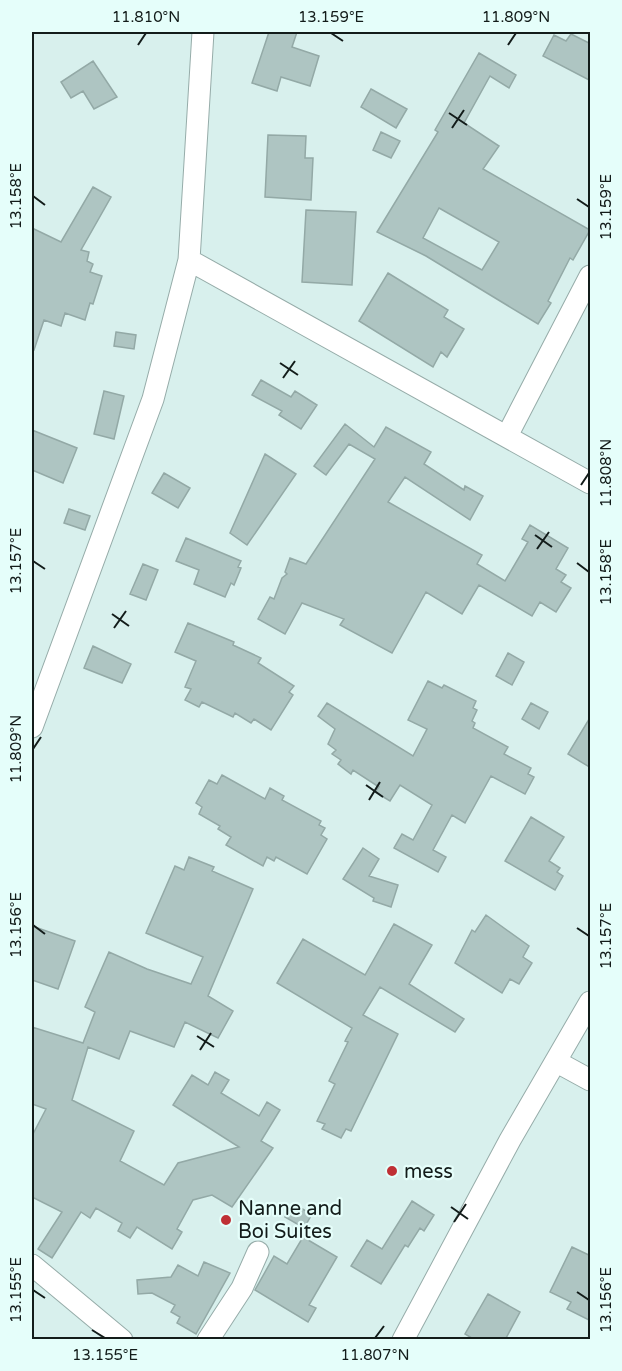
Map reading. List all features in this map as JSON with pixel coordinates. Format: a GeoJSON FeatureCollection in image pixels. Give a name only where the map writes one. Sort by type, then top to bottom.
{"type":"FeatureCollection","features":[{"type":"Feature","properties":{"kind":"street"},"geometry":{"type":"LineString","coordinates":[[32,727],[153,399],[189,260],[203,32]]}},
{"type":"Feature","properties":{"kind":"street"},"geometry":{"type":"LineString","coordinates":[[189,260],[591,483]]}},
{"type":"Feature","properties":{"kind":"street"},"geometry":{"type":"LineString","coordinates":[[507,436],[591,276]]}},
{"type":"Feature","properties":{"kind":"street"},"geometry":{"type":"LineString","coordinates":[[403,1340],[510,1140],[591,1002]]}},
{"type":"Feature","properties":{"kind":"street"},"geometry":{"type":"LineString","coordinates":[[557,1062],[591,1080]]}},
{"type":"Feature","properties":{"kind":"street"},"geometry":{"type":"LineString","coordinates":[[208,1340],[242,1288],[258,1252]]}},
{"type":"Feature","properties":{"kind":"street"},"geometry":{"type":"LineString","coordinates":[[32,1265],[122,1340]]}},
{"type":"Feature","properties":{"kind":"building"},"geometry":{"type":"Polygon","coordinates":[[[269,32],[297,32],[292,47],[319,56],[310,86],[281,77],[277,91],[252,83],[269,32]]]}},
{"type":"Feature","properties":{"kind":"building"},"geometry":{"type":"Polygon","coordinates":[[[571,34],[591,44],[591,81],[543,56],[554,35],[566,41],[571,34]]]}},
{"type":"Feature","properties":{"kind":"building"},"geometry":{"type":"Polygon","coordinates":[[[479,53],[516,75],[509,88],[490,76],[464,123],[499,146],[483,169],[590,230],[573,260],[570,258],[548,301],[551,303],[538,324],[426,256],[377,232],[438,132],[435,130],[479,53]],[[439,208],[423,238],[482,270],[499,242],[439,208]]]}},
{"type":"Feature","properties":{"kind":"building"},"geometry":{"type":"Polygon","coordinates":[[[93,61],[117,97],[94,109],[83,91],[71,98],[61,82],[93,61]]]}},
{"type":"Feature","properties":{"kind":"building"},"geometry":{"type":"Polygon","coordinates":[[[371,89],[407,109],[396,128],[361,107],[371,89]]]}},
{"type":"Feature","properties":{"kind":"building"},"geometry":{"type":"Polygon","coordinates":[[[381,132],[400,141],[391,158],[373,150],[381,132]]]}},
{"type":"Feature","properties":{"kind":"building"},"geometry":{"type":"Polygon","coordinates":[[[268,135],[306,136],[305,158],[313,158],[311,200],[265,197],[268,135]]]}},
{"type":"Feature","properties":{"kind":"building"},"geometry":{"type":"Polygon","coordinates":[[[93,187],[111,197],[81,250],[89,252],[87,261],[93,264],[90,272],[102,276],[93,304],[90,303],[85,320],[65,313],[61,326],[44,320],[34,350],[32,349],[32,228],[61,242],[93,187]]]}},
{"type":"Feature","properties":{"kind":"building"},"geometry":{"type":"Polygon","coordinates":[[[306,210],[356,212],[352,285],[302,282],[306,210]]]}},
{"type":"Feature","properties":{"kind":"building"},"geometry":{"type":"Polygon","coordinates":[[[388,273],[448,310],[444,317],[464,329],[447,357],[441,352],[433,367],[359,321],[388,273]]]}},
{"type":"Feature","properties":{"kind":"building"},"geometry":{"type":"Polygon","coordinates":[[[116,332],[136,335],[134,349],[114,346],[116,332]]]}},
{"type":"Feature","properties":{"kind":"building"},"geometry":{"type":"Polygon","coordinates":[[[261,380],[291,397],[295,391],[317,405],[301,429],[279,415],[282,411],[252,395],[261,380]]]}},
{"type":"Feature","properties":{"kind":"building"},"geometry":{"type":"Polygon","coordinates":[[[104,391],[124,396],[114,439],[94,434],[104,391]]]}},
{"type":"Feature","properties":{"kind":"building"},"geometry":{"type":"Polygon","coordinates":[[[345,424],[374,447],[386,427],[431,452],[424,464],[464,490],[465,486],[483,496],[470,520],[405,477],[388,502],[482,555],[477,564],[505,581],[528,542],[522,539],[530,525],[568,548],[556,569],[566,575],[561,582],[571,588],[556,612],[540,602],[532,616],[479,585],[462,614],[426,592],[392,653],[340,625],[344,619],[302,603],[285,634],[258,619],[270,597],[274,599],[282,578],[287,574],[285,572],[290,558],[306,564],[375,459],[349,444],[326,475],[314,466],[345,424]]]}},
{"type":"Feature","properties":{"kind":"building"},"geometry":{"type":"Polygon","coordinates":[[[32,430],[77,448],[63,483],[32,470],[32,430]]]}},
{"type":"Feature","properties":{"kind":"building"},"geometry":{"type":"Polygon","coordinates":[[[265,454],[296,474],[247,545],[230,533],[265,454]]]}},
{"type":"Feature","properties":{"kind":"building"},"geometry":{"type":"Polygon","coordinates":[[[164,473],[190,488],[178,508],[152,493],[164,473]]]}},
{"type":"Feature","properties":{"kind":"building"},"geometry":{"type":"Polygon","coordinates":[[[69,509],[90,516],[85,530],[64,523],[69,509]]]}},
{"type":"Feature","properties":{"kind":"building"},"geometry":{"type":"Polygon","coordinates":[[[186,538],[241,561],[238,567],[241,568],[234,585],[231,583],[225,597],[194,584],[199,570],[176,561],[186,538]]]}},
{"type":"Feature","properties":{"kind":"building"},"geometry":{"type":"Polygon","coordinates":[[[143,564],[158,570],[146,600],[130,594],[143,564]]]}},
{"type":"Feature","properties":{"kind":"building"},"geometry":{"type":"Polygon","coordinates":[[[188,623],[234,642],[233,645],[261,658],[258,663],[294,686],[289,692],[293,695],[271,730],[254,719],[251,723],[235,713],[233,717],[202,702],[199,707],[185,700],[191,689],[185,687],[196,661],[175,652],[188,623]]]}},
{"type":"Feature","properties":{"kind":"building"},"geometry":{"type":"Polygon","coordinates":[[[93,646],[131,664],[122,683],[84,668],[93,646]]]}},
{"type":"Feature","properties":{"kind":"building"},"geometry":{"type":"Polygon","coordinates":[[[508,653],[524,662],[512,685],[496,676],[508,653]]]}},
{"type":"Feature","properties":{"kind":"building"},"geometry":{"type":"Polygon","coordinates":[[[428,681],[442,688],[444,685],[476,701],[473,708],[477,710],[472,721],[475,723],[473,728],[508,747],[504,754],[531,768],[528,774],[534,777],[525,794],[491,776],[465,823],[452,815],[433,850],[446,857],[438,872],[394,848],[402,834],[413,840],[432,805],[400,785],[390,801],[375,792],[379,787],[353,770],[351,774],[338,764],[341,760],[332,754],[336,750],[328,744],[335,729],[318,716],[327,703],[413,756],[427,729],[408,720],[428,681]]]}},
{"type":"Feature","properties":{"kind":"building"},"geometry":{"type":"Polygon","coordinates":[[[531,703],[548,712],[539,729],[522,719],[531,703]]]}},
{"type":"Feature","properties":{"kind":"building"},"geometry":{"type":"Polygon","coordinates":[[[591,716],[591,768],[568,754],[591,716]]]}},
{"type":"Feature","properties":{"kind":"building"},"geometry":{"type":"Polygon","coordinates":[[[222,775],[265,799],[270,788],[284,796],[282,800],[321,821],[319,825],[325,828],[321,835],[327,839],[307,874],[276,857],[274,861],[267,857],[263,866],[226,845],[231,837],[218,829],[220,826],[199,814],[202,807],[196,803],[209,780],[217,784],[222,775]]]}},
{"type":"Feature","properties":{"kind":"building"},"geometry":{"type":"Polygon","coordinates":[[[531,817],[564,837],[549,861],[560,868],[557,872],[563,876],[555,890],[505,861],[531,817]]]}},
{"type":"Feature","properties":{"kind":"building"},"geometry":{"type":"Polygon","coordinates":[[[363,848],[379,859],[369,876],[398,885],[391,907],[373,901],[374,898],[343,879],[363,848]]]}},
{"type":"Feature","properties":{"kind":"building"},"geometry":{"type":"Polygon","coordinates":[[[189,857],[214,867],[212,871],[253,889],[208,996],[233,1011],[218,1038],[185,1022],[174,1047],[130,1031],[119,1059],[88,1047],[72,1100],[134,1131],[120,1161],[164,1185],[178,1163],[239,1147],[173,1105],[192,1075],[208,1085],[215,1072],[229,1080],[221,1093],[259,1116],[267,1102],[280,1110],[261,1141],[273,1148],[232,1207],[212,1195],[193,1200],[177,1229],[182,1232],[172,1249],[137,1227],[130,1238],[118,1231],[122,1223],[96,1208],[90,1218],[81,1212],[52,1258],[38,1249],[62,1212],[32,1197],[32,1136],[46,1109],[32,1104],[32,1027],[83,1043],[95,1012],[85,1007],[109,952],[147,969],[191,984],[203,957],[146,933],[175,866],[184,870],[189,857]]]}},
{"type":"Feature","properties":{"kind":"building"},"geometry":{"type":"Polygon","coordinates":[[[486,915],[529,946],[523,957],[532,963],[519,984],[510,979],[502,993],[455,963],[472,930],[475,932],[486,915]]]}},
{"type":"Feature","properties":{"kind":"building"},"geometry":{"type":"Polygon","coordinates":[[[394,924],[432,945],[409,984],[464,1019],[455,1032],[380,987],[363,1015],[398,1034],[351,1131],[346,1129],[341,1138],[322,1129],[325,1124],[317,1121],[335,1084],[329,1081],[348,1042],[345,1041],[352,1028],[277,983],[303,939],[365,975],[394,924]]]}},
{"type":"Feature","properties":{"kind":"building"},"geometry":{"type":"Polygon","coordinates":[[[32,926],[75,941],[58,989],[32,980],[32,926]]]}},
{"type":"Feature","properties":{"kind":"building"},"geometry":{"type":"Polygon","coordinates":[[[412,1201],[434,1215],[424,1231],[420,1228],[408,1247],[405,1245],[381,1284],[351,1266],[367,1240],[382,1249],[412,1201]]]}},
{"type":"Feature","properties":{"kind":"building"},"geometry":{"type":"Polygon","coordinates":[[[293,1204],[312,1214],[304,1228],[285,1217],[293,1204]]]}},
{"type":"Feature","properties":{"kind":"building"},"geometry":{"type":"Polygon","coordinates":[[[303,1237],[337,1257],[309,1305],[316,1308],[308,1322],[255,1290],[274,1256],[287,1264],[303,1237]]]}},
{"type":"Feature","properties":{"kind":"building"},"geometry":{"type":"Polygon","coordinates":[[[572,1247],[591,1256],[591,1321],[567,1309],[571,1302],[550,1292],[572,1247]]]}},
{"type":"Feature","properties":{"kind":"building"},"geometry":{"type":"Polygon","coordinates":[[[204,1262],[230,1273],[196,1334],[177,1323],[180,1317],[171,1312],[175,1305],[152,1293],[138,1294],[137,1280],[171,1277],[178,1265],[198,1276],[204,1262]]]}},
{"type":"Feature","properties":{"kind":"building"},"geometry":{"type":"Polygon","coordinates":[[[488,1294],[520,1312],[505,1340],[475,1340],[465,1334],[488,1294]]]}},
{"type":"Feature","properties":{"kind":"place","name":"mess"},"geometry":{"type":"Point","coordinates":[392,1171]}},
{"type":"Feature","properties":{"kind":"place","name":"Nanne and Boi Suites"},"geometry":{"type":"Point","coordinates":[226,1220]}}]}
